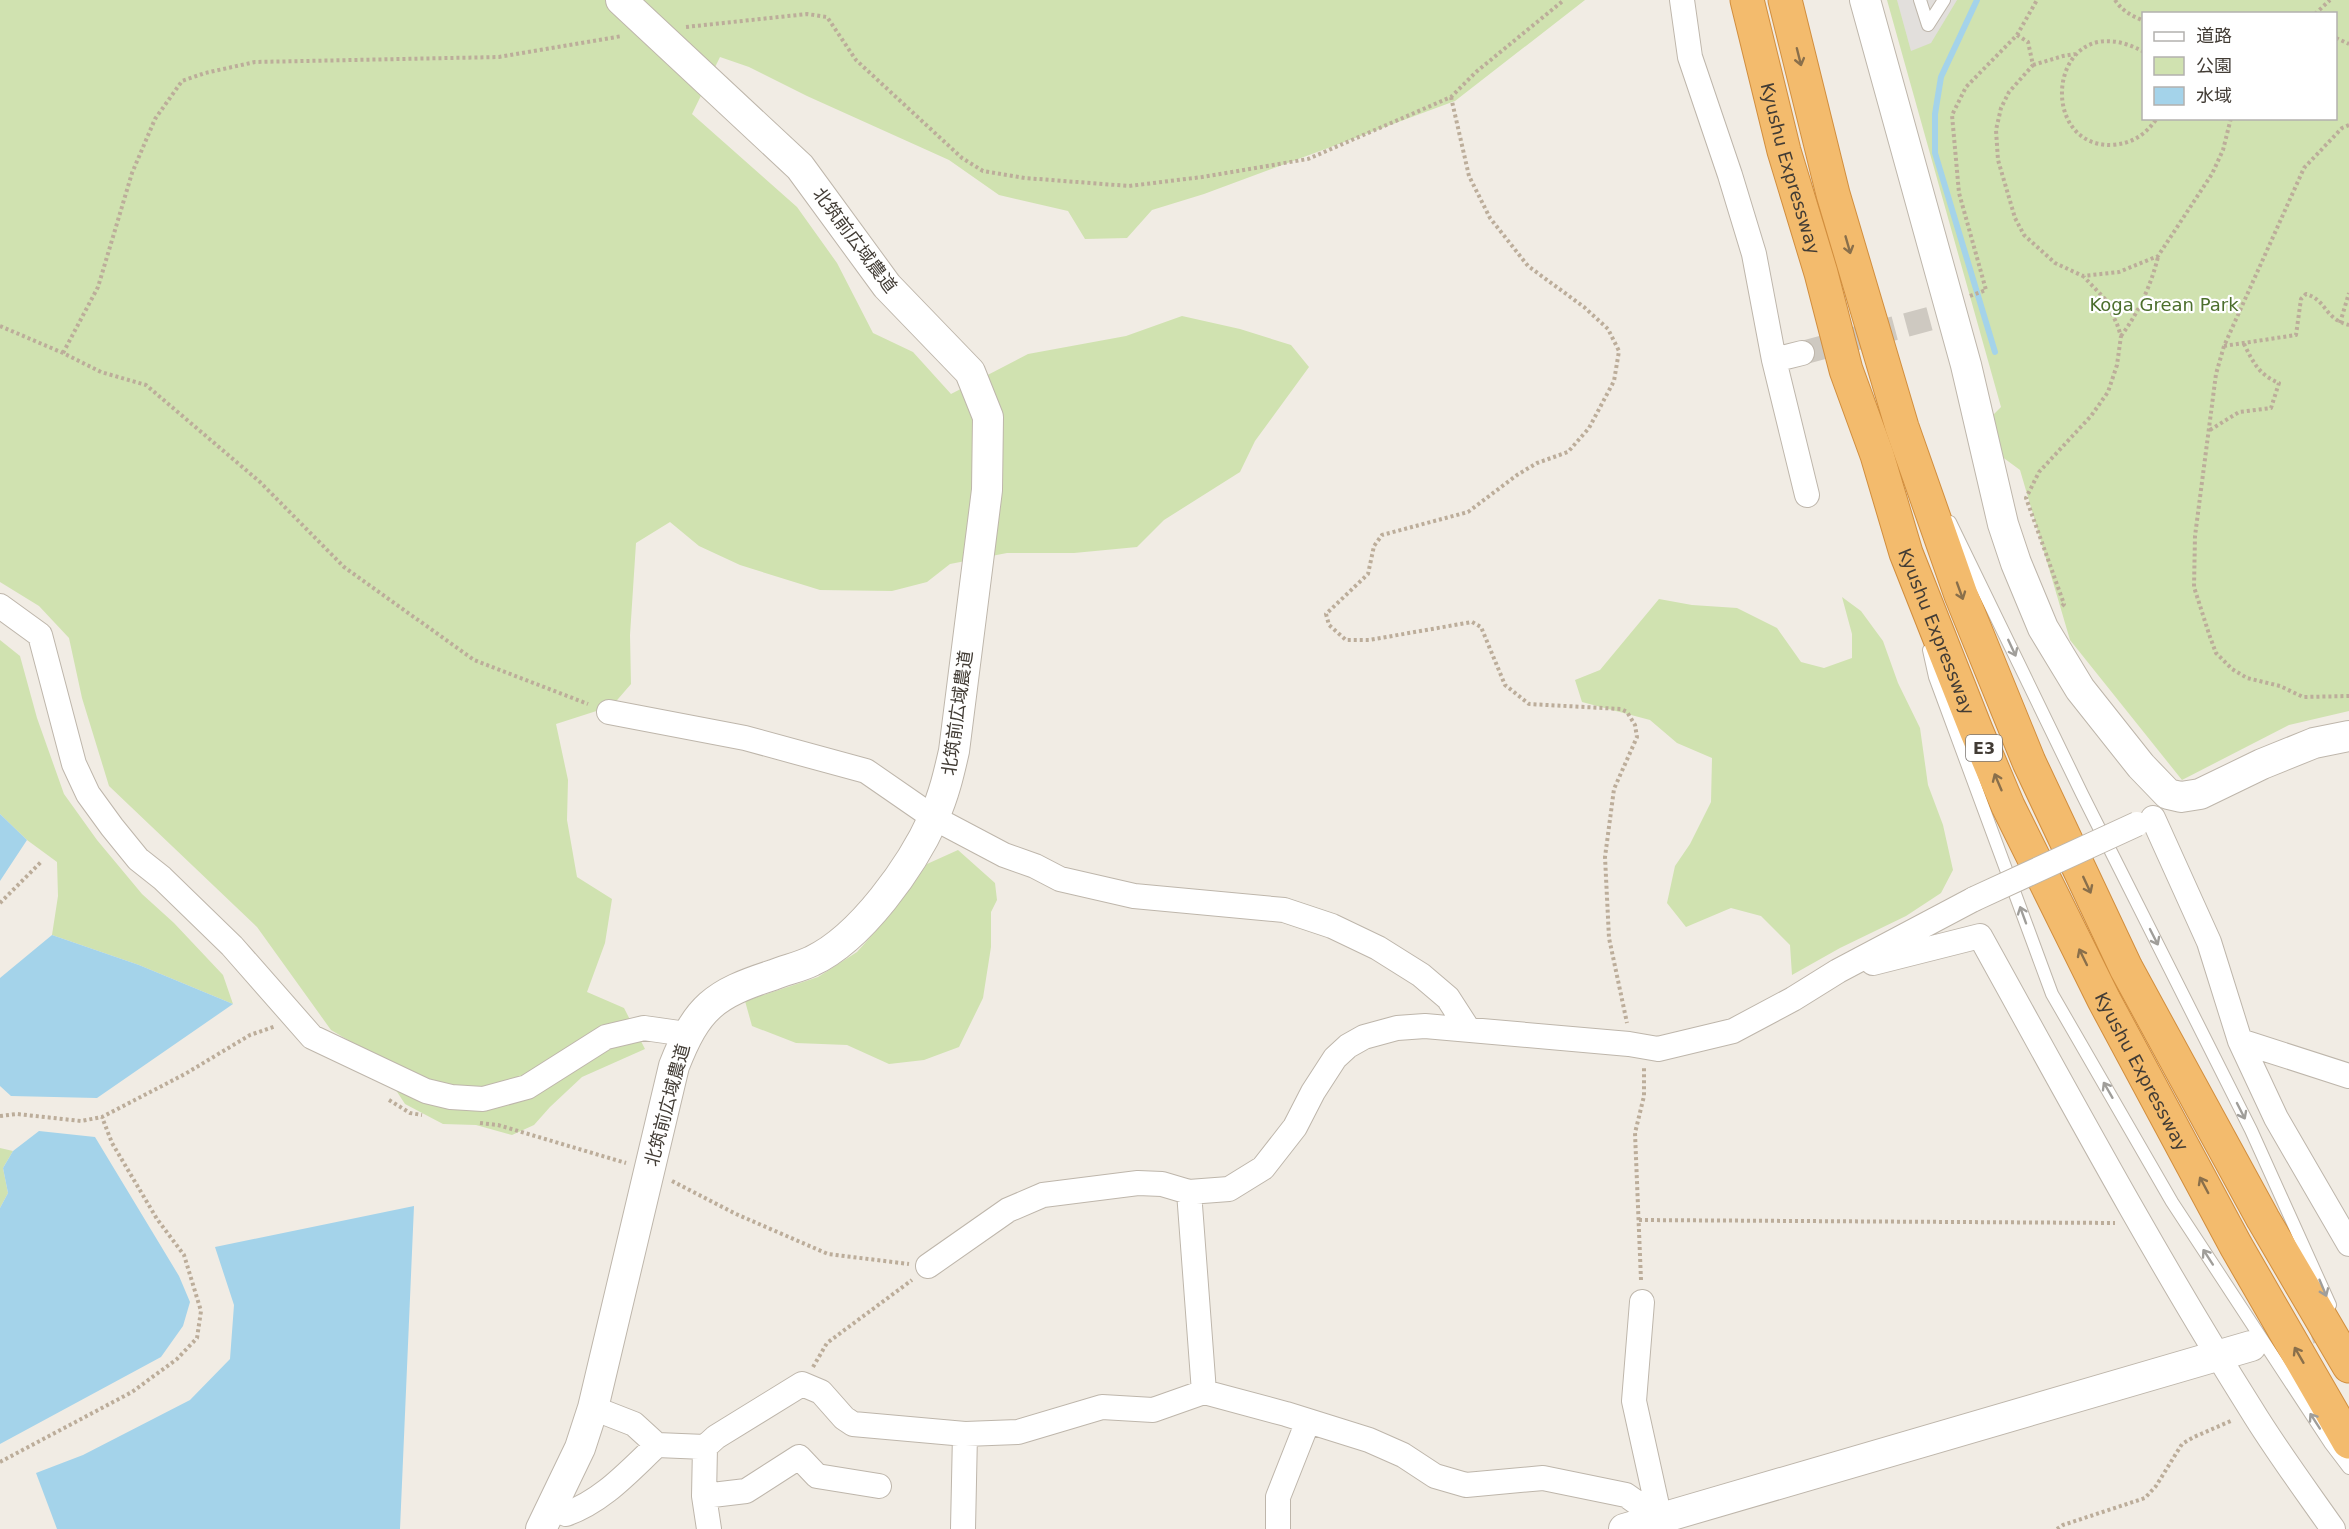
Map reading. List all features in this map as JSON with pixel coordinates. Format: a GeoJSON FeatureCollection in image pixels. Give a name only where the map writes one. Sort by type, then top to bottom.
{"type":"FeatureCollection","features":[{"type":"Feature","properties":{"kind":"highway","name":"Kyushu Expressway"},"geometry":{"type":"LineString","coordinates":[[1747,0],[1784,151],[1821,273],[1846,370],[1877,454],[1906,553],[2008,806],[2104,1000],[2236,1246],[2349,1443]]}},
{"type":"Feature","properties":{"kind":"highway","name":"Kyushu Expressway"},"geometry":{"type":"LineString","coordinates":[[1785,0],[1833,194],[1902,427],[1961,595],[2029,762],[2126,968],[2263,1219],[2349,1366]]}},
{"type":"Feature","properties":{"kind":"street","name":"北筑前広域農道"},"geometry":{"type":"LineString","coordinates":[[546,1518],[580,1448],[593,1408],[674,1066],[686,1034],[698,1017],[723,994],[812,961],[838,944],[875,908],[905,869],[934,818],[946,786],[954,751],[987,490],[988,417],[970,372],[887,286],[800,167],[621,0]]}},
{"type":"Feature","properties":{"kind":"street"},"geometry":{"type":"LineString","coordinates":[[1682,0],[1690,57],[1754,254],[1774,360],[1806,495]]}},
{"type":"Feature","properties":{"kind":"street"},"geometry":{"type":"LineString","coordinates":[[1865,0],[1966,365],[2003,524],[2043,628],[2061,660],[2096,711],[2141,766],[2153,812],[2210,942],[2240,1041],[2276,1118],[2349,1244]]}},
{"type":"Feature","properties":{"kind":"street"},"geometry":{"type":"LineString","coordinates":[[1774,360],[1802,353]]}},
{"type":"Feature","properties":{"kind":"street"},"geometry":{"type":"LineString","coordinates":[[0,606],[40,635],[74,764],[88,794],[138,859],[162,878],[232,946],[312,1037],[426,1091],[451,1097],[483,1099],[526,1087],[606,1037],[644,1028],[686,1034]]}},
{"type":"Feature","properties":{"kind":"street"},"geometry":{"type":"LineString","coordinates":[[609,712],[746,738],[866,771],[934,818],[1004,855],[1035,866],[1060,879],[1134,897],[1284,910],[1332,926],[1378,948],[1421,975],[1448,998],[1468,1029]]}},
{"type":"Feature","properties":{"kind":"street"},"geometry":{"type":"LineString","coordinates":[[928,1266],[1008,1210],[1043,1195],[1138,1183],[1162,1184],[1189,1192],[1228,1189],[1263,1168],[1295,1127],[1335,1058],[1348,1046],[1364,1037],[1396,1028],[1425,1026],[1637,1045],[1658,1049],[1733,1031],[1793,999],[1838,971],[2181,796],[2200,794],[2262,764],[2314,743],[2349,736]]}},
{"type":"Feature","properties":{"kind":"street"},"geometry":{"type":"LineString","coordinates":[[1838,971],[1980,936],[2139,1223],[2253,1412],[2332,1529]]}},
{"type":"Feature","properties":{"kind":"street"},"geometry":{"type":"LineString","coordinates":[[2240,1041],[2349,1076]]}},
{"type":"Feature","properties":{"kind":"street"},"geometry":{"type":"LineString","coordinates":[[1189,1192],[1204,1392]]}},
{"type":"Feature","properties":{"kind":"street"},"geometry":{"type":"LineString","coordinates":[[1642,1302],[1634,1401],[1660,1519]]}},
{"type":"Feature","properties":{"kind":"street"},"geometry":{"type":"LineString","coordinates":[[1624,1529],[2251,1346]]}},
{"type":"Feature","properties":{"kind":"street"},"geometry":{"type":"LineString","coordinates":[[593,1408],[634,1424],[657,1445],[705,1447],[716,1437],[802,1384],[821,1392],[844,1418],[853,1424],[965,1434],[1018,1432],[1102,1407],[1153,1410],[1204,1392],[1369,1440],[1403,1455],[1435,1476],[1466,1485],[1543,1478],[1626,1495],[1660,1519]]}},
{"type":"Feature","properties":{"kind":"street"},"geometry":{"type":"LineString","coordinates":[[1278,1529],[1278,1497],[1308,1421]]}},
{"type":"Feature","properties":{"kind":"street"},"geometry":{"type":"LineString","coordinates":[[963,1529],[965,1434]]}},
{"type":"Feature","properties":{"kind":"street"},"geometry":{"type":"LineString","coordinates":[[546,1518],[584,1508],[607,1491],[657,1445]]}},
{"type":"Feature","properties":{"kind":"street"},"geometry":{"type":"LineString","coordinates":[[705,1447],[704,1496],[709,1529]]}},
{"type":"Feature","properties":{"kind":"street"},"geometry":{"type":"LineString","coordinates":[[704,1496],[746,1491],[799,1457],[817,1476],[879,1486]]}},
{"type":"Feature","properties":{"kind":"lane"},"geometry":{"type":"LineString","coordinates":[[1920,0],[1928,25],[1944,0]]}},
{"type":"Feature","properties":{"kind":"lane"},"geometry":{"type":"LineString","coordinates":[[1902,427],[1974,567],[2082,794],[2251,1130],[2320,1281],[2349,1351]]}},
{"type":"Feature","properties":{"kind":"lane"},"geometry":{"type":"LineString","coordinates":[[1906,553],[1935,676],[2052,994],[2172,1202],[2330,1443],[2349,1468]]}},
{"type":"Feature","properties":{"kind":"path"},"geometry":{"type":"LineString","coordinates":[[63,353],[98,287],[132,173],[155,119],[182,81],[205,73],[255,62],[500,57],[655,31],[807,14],[827,17],[856,60],[962,158],[983,171],[1048,180],[1129,186],[1202,177],[1308,159],[1451,97],[1476,72],[1564,0]]}},
{"type":"Feature","properties":{"kind":"path"},"geometry":{"type":"LineString","coordinates":[[1986,290],[1959,192],[1952,115],[1966,87],[2017,35],[2037,0]]}},
{"type":"Feature","properties":{"kind":"path"},"geometry":{"type":"LineString","coordinates":[[2115,0],[2130,15],[2142,20]]}},
{"type":"Feature","properties":{"kind":"path"},"geometry":{"type":"LineString","coordinates":[[2317,12],[2330,0]]}},
{"type":"Feature","properties":{"kind":"path"},"geometry":{"type":"LineString","coordinates":[[2017,35],[2028,42],[2033,65]]}},
{"type":"Feature","properties":{"kind":"path"},"geometry":{"type":"LineString","coordinates":[[2142,51],[2130,44],[2097,42],[2085,46],[2076,54],[2062,80],[2063,109],[2070,122],[2080,133],[2092,141],[2106,145],[2135,140],[2147,132],[2156,120]]}},
{"type":"Feature","properties":{"kind":"path"},"geometry":{"type":"LineString","coordinates":[[2076,54],[2033,65],[2009,92],[2001,108],[1996,130],[1998,160],[2015,218],[2024,235],[2055,263],[2083,276],[2105,299],[2121,336]]}},
{"type":"Feature","properties":{"kind":"path"},"geometry":{"type":"LineString","coordinates":[[1451,97],[1469,176],[1490,218],[1528,266],[1584,307],[1608,329],[1619,351],[1614,381],[1589,428],[1568,452],[1537,462],[1468,512],[1382,535],[1374,546],[1368,574],[1326,614],[1329,625],[1346,640],[1369,640],[1472,622],[1481,627],[1505,685],[1528,704],[1602,707],[1627,712],[1635,725],[1636,737],[1614,789],[1605,858],[1609,938],[1637,1045],[1644,1096],[1635,1133],[1642,1302]]}},
{"type":"Feature","properties":{"kind":"path"},"geometry":{"type":"LineString","coordinates":[[2043,628],[2064,604],[2026,498],[2038,472],[2091,416],[2108,392],[2117,364],[2121,336],[2134,319],[2153,276],[2158,256],[2212,174],[2223,150],[2230,120]]}},
{"type":"Feature","properties":{"kind":"path"},"geometry":{"type":"LineString","coordinates":[[2349,125],[2342,128],[2304,168],[2224,346],[2216,374],[2195,536],[2194,587],[2216,653],[2232,669],[2247,678],[2280,686],[2303,698],[2349,696]]}},
{"type":"Feature","properties":{"kind":"path"},"geometry":{"type":"LineString","coordinates":[[2083,276],[2119,272],[2158,256]]}},
{"type":"Feature","properties":{"kind":"path"},"geometry":{"type":"LineString","coordinates":[[2340,323],[2349,293]]}},
{"type":"Feature","properties":{"kind":"path"},"geometry":{"type":"LineString","coordinates":[[2224,346],[2296,335],[2301,299],[2306,294],[2315,297],[2334,320],[2349,325]]}},
{"type":"Feature","properties":{"kind":"path"},"geometry":{"type":"LineString","coordinates":[[0,326],[101,372],[146,385],[260,482],[344,567],[474,660],[609,712]]}},
{"type":"Feature","properties":{"kind":"path"},"geometry":{"type":"LineString","coordinates":[[2209,431],[2239,412],[2271,408],[2279,383],[2267,378],[2254,365],[2244,343]]}},
{"type":"Feature","properties":{"kind":"path"},"geometry":{"type":"LineString","coordinates":[[0,903],[42,861]]}},
{"type":"Feature","properties":{"kind":"path"},"geometry":{"type":"LineString","coordinates":[[0,1116],[17,1114],[81,1121],[102,1117],[185,1074],[250,1035],[278,1025],[300,1024]]}},
{"type":"Feature","properties":{"kind":"path"},"geometry":{"type":"LineString","coordinates":[[0,1462],[132,1392],[177,1359],[197,1338],[201,1311],[184,1255],[157,1219],[112,1143],[102,1117]]}},
{"type":"Feature","properties":{"kind":"path"},"geometry":{"type":"LineString","coordinates":[[649,1173],[680,1184],[736,1214],[828,1254],[928,1266]]}},
{"type":"Feature","properties":{"kind":"path"},"geometry":{"type":"LineString","coordinates":[[1639,1220],[2139,1223]]}},
{"type":"Feature","properties":{"kind":"path"},"geometry":{"type":"LineString","coordinates":[[802,1384],[827,1343],[928,1266]]}},
{"type":"Feature","properties":{"kind":"path"},"geometry":{"type":"LineString","coordinates":[[2057,1529],[2145,1498],[2156,1486],[2182,1444],[2253,1412]]}},
{"type":"Feature","properties":{"kind":"green space"},"geometry":{"type":"Polygon","coordinates":[[[0,0],[1585,0],[1455,101],[1204,194],[1152,210],[1127,238],[1085,239],[1068,211],[999,195],[949,160],[807,96],[749,67],[720,57],[692,114],[797,207],[837,263],[873,333],[913,352],[951,394],[1028,354],[1126,336],[1182,316],[1240,329],[1291,345],[1309,367],[1255,441],[1240,472],[1164,520],[1137,547],[1074,553],[1007,553],[950,564],[927,582],[892,591],[820,590],[740,565],[699,546],[670,522],[636,543],[630,635],[631,684],[612,706],[556,724],[568,780],[567,820],[577,877],[612,899],[605,943],[587,992],[624,1008],[645,1049],[582,1077],[534,1125],[512,1135],[476,1125],[443,1124],[405,1104],[373,1055],[331,1030],[257,927],[109,786],[82,698],[69,638],[39,606],[0,582],[0,0]]]}},
{"type":"Feature","properties":{"kind":"green space","name":"Koga Grean Park"},"geometry":{"type":"Polygon","coordinates":[[[1887,0],[2349,0],[2349,711],[2289,725],[2182,780],[2070,640],[2020,470],[2001,456],[1991,417],[2001,407],[1887,0]]]}},
{"type":"Feature","properties":{"kind":"green space"},"geometry":{"type":"Polygon","coordinates":[[[1842,597],[1861,611],[1883,641],[1898,683],[1920,728],[1928,785],[1943,825],[1953,870],[1941,893],[1906,916],[1840,948],[1792,975],[1790,945],[1761,916],[1731,908],[1686,927],[1667,903],[1675,866],[1690,844],[1711,802],[1712,758],[1677,743],[1650,720],[1582,702],[1575,680],[1600,670],[1659,599],[1692,605],[1737,608],[1777,628],[1801,662],[1824,668],[1852,658],[1852,634],[1842,597]]]}},
{"type":"Feature","properties":{"kind":"green space"},"geometry":{"type":"Polygon","coordinates":[[[0,640],[20,656],[37,718],[64,794],[97,840],[142,894],[174,923],[223,975],[233,1004],[139,965],[52,935],[58,896],[57,862],[27,840],[0,814],[0,640]]]}},
{"type":"Feature","properties":{"kind":"green space"},"geometry":{"type":"Polygon","coordinates":[[[958,850],[995,883],[997,900],[991,912],[991,947],[983,998],[959,1047],[924,1060],[889,1064],[847,1045],[796,1043],[752,1026],[745,1001],[818,977],[857,952],[890,915],[927,864],[958,850]]]}},
{"type":"Feature","properties":{"kind":"green space"},"geometry":{"type":"Polygon","coordinates":[[[0,1148],[13,1151],[3,1168],[8,1193],[0,1208],[0,1148]]]}},
{"type":"Feature","properties":{"kind":"shaded area"},"geometry":{"type":"Polygon","coordinates":[[[1897,0],[1957,0],[1931,43],[1911,51],[1897,0]]]}},
{"type":"Feature","properties":{"kind":"water"},"geometry":{"type":"Polygon","coordinates":[[[0,814],[27,840],[0,881],[0,814]]]}},
{"type":"Feature","properties":{"kind":"water"},"geometry":{"type":"Polygon","coordinates":[[[52,935],[139,965],[233,1004],[97,1098],[11,1096],[0,1086],[0,978],[52,935]]]}},
{"type":"Feature","properties":{"kind":"water"},"geometry":{"type":"Polygon","coordinates":[[[39,1131],[95,1137],[179,1276],[190,1302],[183,1326],[161,1357],[0,1444],[0,1208],[8,1193],[3,1168],[13,1151],[39,1131]]]}},
{"type":"Feature","properties":{"kind":"water"},"geometry":{"type":"Polygon","coordinates":[[[414,1206],[400,1529],[57,1529],[36,1473],[83,1455],[190,1400],[230,1359],[234,1305],[215,1247],[414,1206]]]}},
{"type":"Feature","properties":{"kind":"waterway"},"geometry":{"type":"LineString","coordinates":[[1977,0],[1941,77],[1935,114],[1935,153],[1995,352]]}},
{"type":"Feature","properties":{"kind":"tunnel"},"geometry":{"type":"LineString","coordinates":[[1802,353],[1951,313]]}},
{"type":"Feature","properties":{"kind":"tunnel"},"geometry":{"type":"LineString","coordinates":[[2266,1342],[2349,1317]]}}]}
